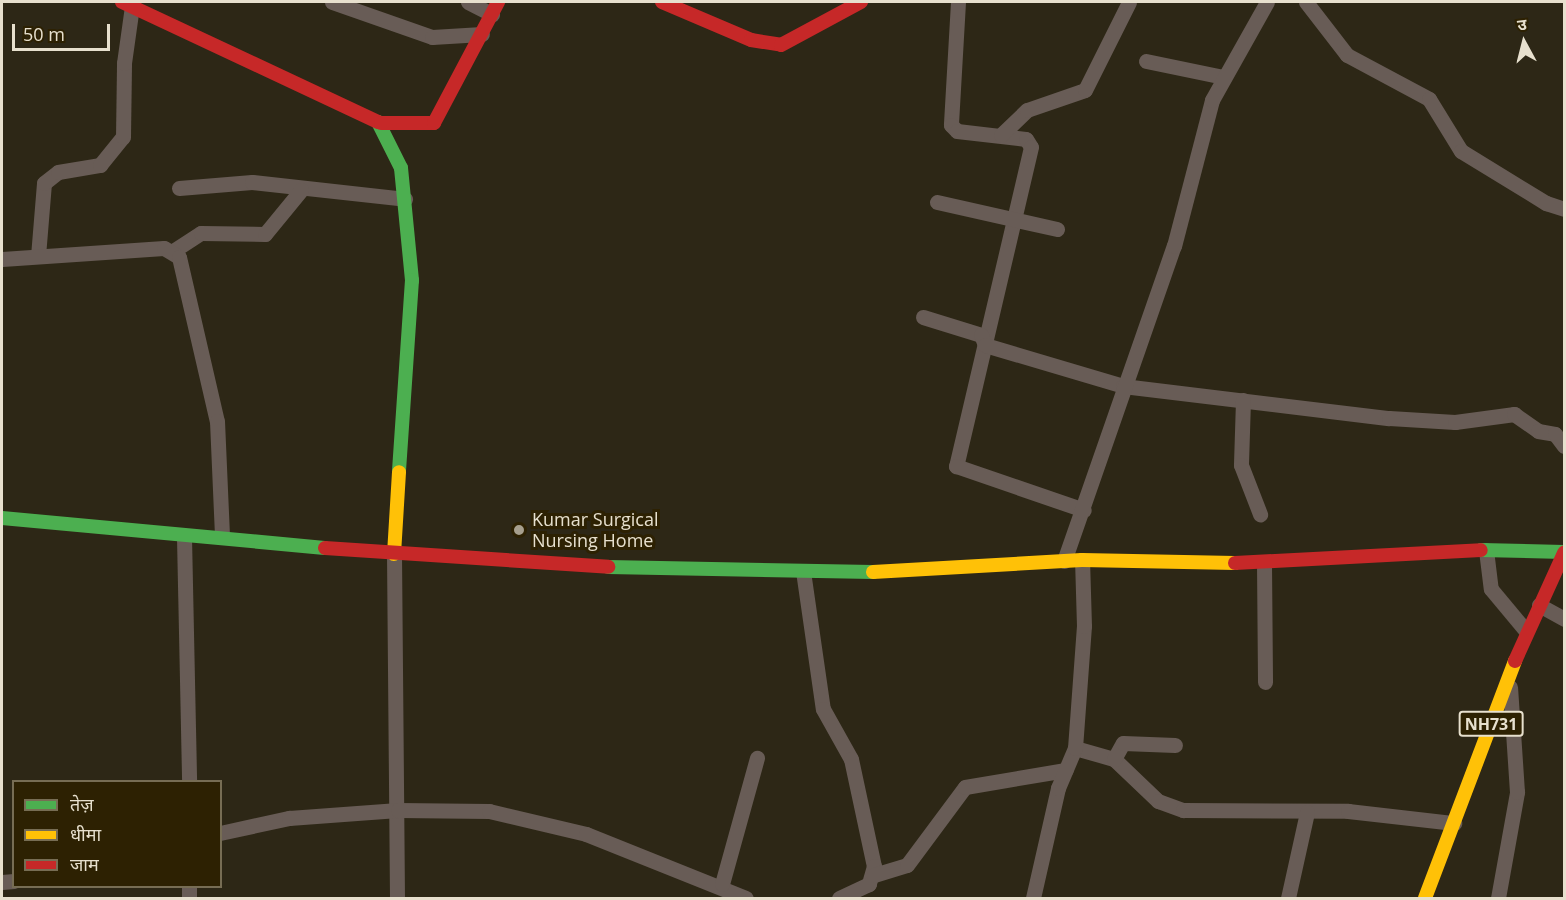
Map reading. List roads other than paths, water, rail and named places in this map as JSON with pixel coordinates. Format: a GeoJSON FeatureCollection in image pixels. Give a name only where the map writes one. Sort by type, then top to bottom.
{"type":"FeatureCollection","features":[{"type":"Feature","properties":{"kind":"main road"},"geometry":{"type":"LineString","coordinates":[[662,2],[691,7],[751,40],[781,45],[861,2]]}},
{"type":"Feature","properties":{"kind":"main road"},"geometry":{"type":"LineString","coordinates":[[127,4],[381,123],[434,123],[495,8]]}},
{"type":"Feature","properties":{"kind":"main road"},"geometry":{"type":"LineString","coordinates":[[381,123],[401,168],[412,280],[394,554]]}},
{"type":"Feature","properties":{"kind":"main road"},"geometry":{"type":"LineString","coordinates":[[2,518],[184,537],[222,537],[394,554],[672,571],[934,572],[1082,560],[1264,564],[1486,550],[1564,552]]}},
{"type":"Feature","properties":{"kind":"main road","name":"NH731"},"geometry":{"type":"LineString","coordinates":[[1425,898],[1526,631],[1564,552]]}},
{"type":"Feature","properties":{"kind":"street"},"geometry":{"type":"LineString","coordinates":[[332,2],[432,37],[482,34]]}},
{"type":"Feature","properties":{"kind":"street"},"geometry":{"type":"LineString","coordinates":[[468,2],[495,8]]}},
{"type":"Feature","properties":{"kind":"street"},"geometry":{"type":"LineString","coordinates":[[958,2],[951,46],[956,85],[951,125],[957,130],[1026,139],[1031,147],[956,466],[1084,510]]}},
{"type":"Feature","properties":{"kind":"street"},"geometry":{"type":"LineString","coordinates":[[1001,135],[1027,110],[1085,90],[1129,2]]}},
{"type":"Feature","properties":{"kind":"street"},"geometry":{"type":"LineString","coordinates":[[1064,561],[1084,510],[1123,386],[1174,246],[1222,77],[1267,2]]}},
{"type":"Feature","properties":{"kind":"street"},"geometry":{"type":"LineString","coordinates":[[1306,2],[1347,56],[1429,99],[1461,151],[1564,208]]}},
{"type":"Feature","properties":{"kind":"street"},"geometry":{"type":"LineString","coordinates":[[38,256],[44,183],[58,172],[100,165],[123,137],[127,4]]}},
{"type":"Feature","properties":{"kind":"street"},"geometry":{"type":"LineString","coordinates":[[1146,61],[1222,77]]}},
{"type":"Feature","properties":{"kind":"street"},"geometry":{"type":"LineString","coordinates":[[179,188],[252,182],[302,190],[405,199]]}},
{"type":"Feature","properties":{"kind":"street"},"geometry":{"type":"LineString","coordinates":[[2,259],[173,251],[201,233],[265,234],[302,190]]}},
{"type":"Feature","properties":{"kind":"street"},"geometry":{"type":"LineString","coordinates":[[937,202],[1057,229]]}},
{"type":"Feature","properties":{"kind":"street"},"geometry":{"type":"LineString","coordinates":[[173,251],[187,290],[217,421],[222,537]]}},
{"type":"Feature","properties":{"kind":"street"},"geometry":{"type":"LineString","coordinates":[[923,317],[981,335],[985,345]]}},
{"type":"Feature","properties":{"kind":"street"},"geometry":{"type":"LineString","coordinates":[[985,345],[1123,386],[1455,422],[1514,414],[1538,431],[1556,434],[1564,446]]}},
{"type":"Feature","properties":{"kind":"street"},"geometry":{"type":"LineString","coordinates":[[1243,400],[1241,465],[1260,514]]}},
{"type":"Feature","properties":{"kind":"street"},"geometry":{"type":"LineString","coordinates":[[184,537],[189,780]]}},
{"type":"Feature","properties":{"kind":"street"},"geometry":{"type":"LineString","coordinates":[[1486,550],[1491,589],[1526,631]]}},
{"type":"Feature","properties":{"kind":"street"},"geometry":{"type":"LineString","coordinates":[[394,554],[397,898]]}},
{"type":"Feature","properties":{"kind":"street"},"geometry":{"type":"LineString","coordinates":[[1033,898],[1037,867],[1066,770],[1075,748],[1084,626],[1082,560]]}},
{"type":"Feature","properties":{"kind":"street"},"geometry":{"type":"LineString","coordinates":[[1264,564],[1265,682]]}},
{"type":"Feature","properties":{"kind":"street"},"geometry":{"type":"LineString","coordinates":[[803,571],[823,709],[851,759],[873,875]]}},
{"type":"Feature","properties":{"kind":"street"},"geometry":{"type":"LineString","coordinates":[[1539,605],[1564,619]]}},
{"type":"Feature","properties":{"kind":"street"},"geometry":{"type":"LineString","coordinates":[[1498,898],[1517,792],[1508,678]]}},
{"type":"Feature","properties":{"kind":"street"},"geometry":{"type":"LineString","coordinates":[[1114,759],[1123,743],[1175,745]]}},
{"type":"Feature","properties":{"kind":"street"},"geometry":{"type":"LineString","coordinates":[[1075,748],[1114,759],[1158,801],[1183,810],[1307,812],[1454,823]]}},
{"type":"Feature","properties":{"kind":"street"},"geometry":{"type":"LineString","coordinates":[[722,884],[757,758]]}},
{"type":"Feature","properties":{"kind":"street"},"geometry":{"type":"LineString","coordinates":[[840,898],[873,875],[907,865],[965,787],[1066,770]]}},
{"type":"Feature","properties":{"kind":"street"},"geometry":{"type":"LineString","coordinates":[[222,833],[289,818],[398,810],[489,811],[586,834],[722,884],[746,898]]}},
{"type":"Feature","properties":{"kind":"street"},"geometry":{"type":"LineString","coordinates":[[1288,898],[1307,812]]}},
{"type":"Feature","properties":{"kind":"place","name":"Kumar Surgical Nursing Home"},"geometry":{"type":"Point","coordinates":[519,530]}}]}
